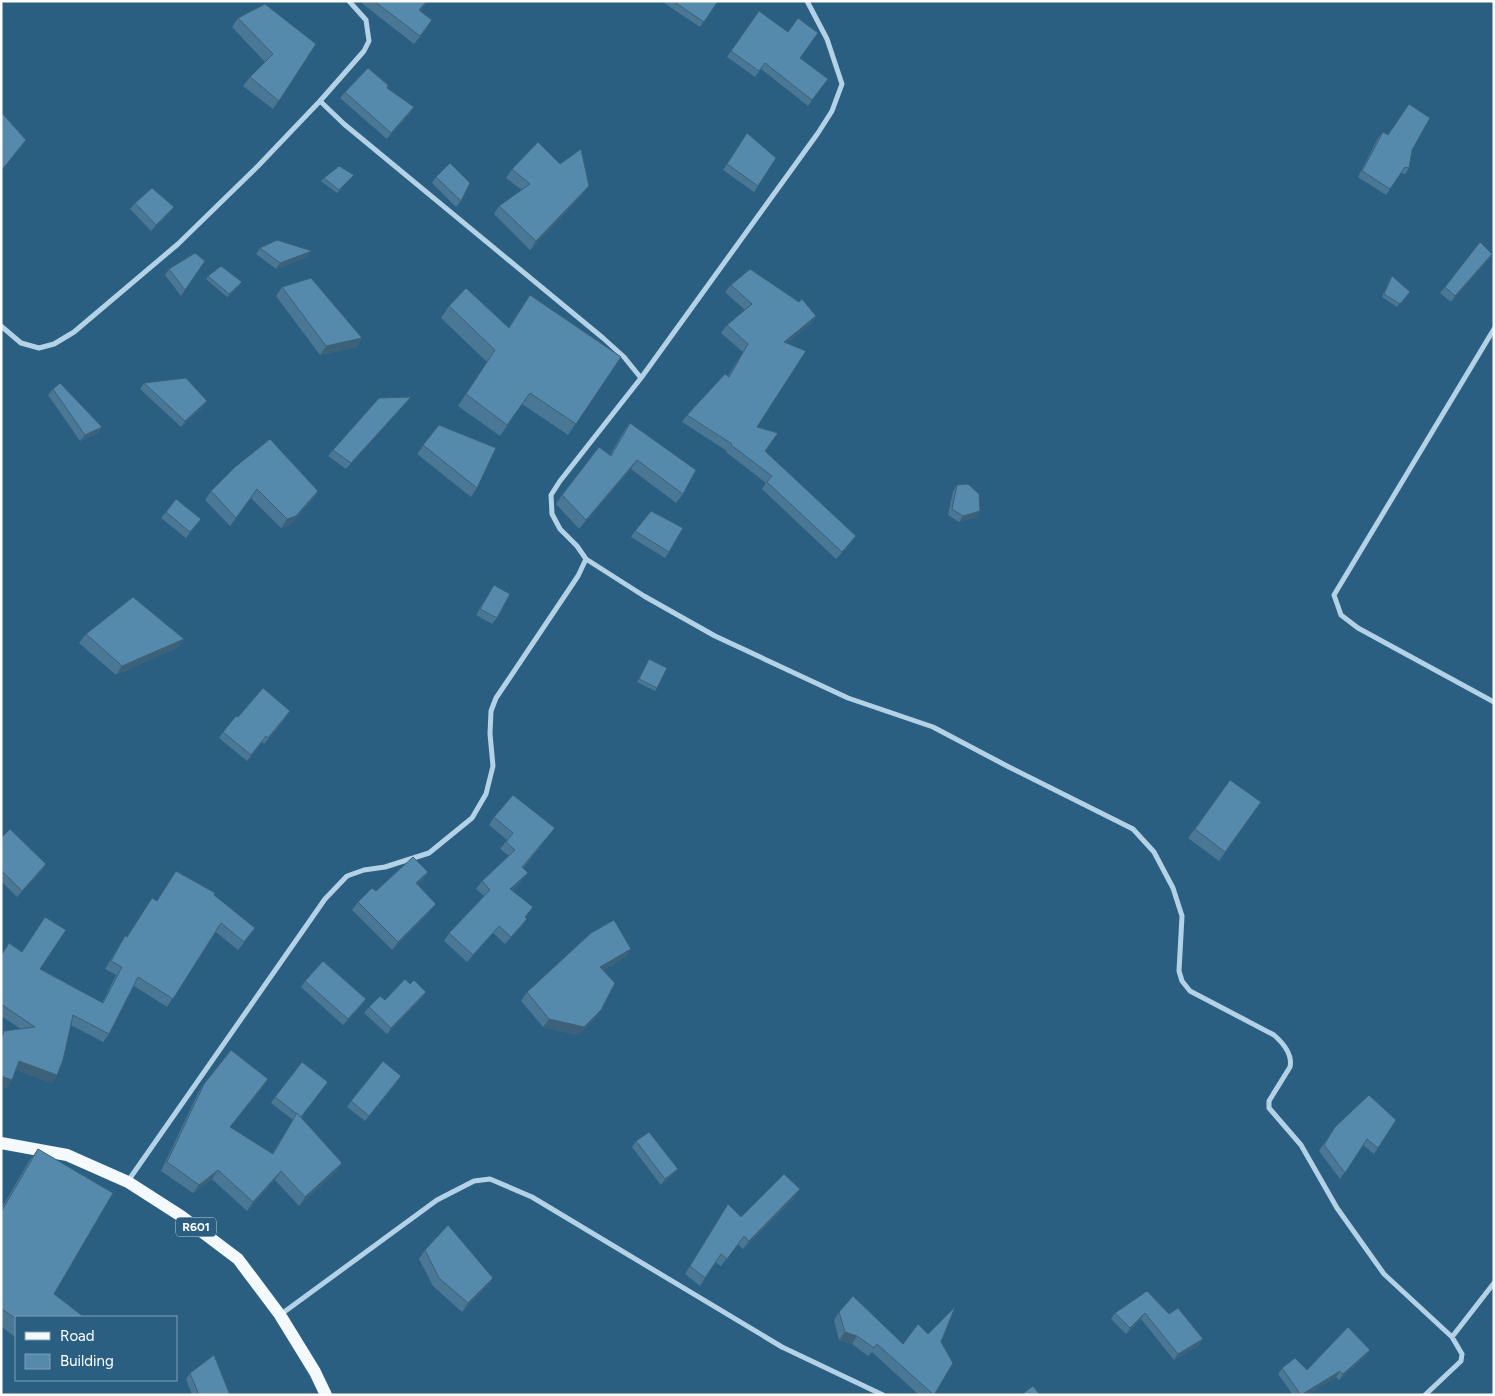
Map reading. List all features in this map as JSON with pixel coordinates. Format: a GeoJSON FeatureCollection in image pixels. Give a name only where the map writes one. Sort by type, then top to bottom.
{"type":"FeatureCollection","features":[{"type":"Feature","properties":{"kind":"main road","name":"R601"},"geometry":{"type":"LineString","coordinates":[[1,1143],[66,1155],[128,1182],[181,1216],[238,1260],[280,1315],[315,1372],[326,1395]]}},
{"type":"Feature","properties":{"kind":"street"},"geometry":{"type":"LineString","coordinates":[[1,326],[21,343],[39,348],[54,344],[74,332],[178,244],[258,166],[364,51],[369,42],[366,20],[349,1]]}},
{"type":"Feature","properties":{"kind":"street"},"geometry":{"type":"LineString","coordinates":[[806,1],[827,39],[842,84],[832,111],[642,378],[560,481],[551,495],[552,514],[560,529],[577,546],[586,559],[644,596],[715,636],[848,698],[933,727],[1133,829],[1154,852],[1173,888],[1182,916],[1179,970],[1182,982],[1190,991],[1274,1035],[1285,1045],[1291,1062],[1290,1067],[1269,1101],[1269,1108],[1301,1146],[1337,1208],[1384,1274],[1452,1337],[1462,1354],[1460,1362],[1425,1395]]}},
{"type":"Feature","properties":{"kind":"street"},"geometry":{"type":"LineString","coordinates":[[320,100],[344,124],[624,357],[642,378]]}},
{"type":"Feature","properties":{"kind":"street"},"geometry":{"type":"LineString","coordinates":[[1494,329],[1334,595],[1341,615],[1358,628],[1494,702]]}},
{"type":"Feature","properties":{"kind":"street"},"geometry":{"type":"LineString","coordinates":[[128,1182],[325,899],[347,876],[430,853],[472,818],[486,794],[493,766],[490,734],[491,711],[496,698],[578,576],[586,559]]}},
{"type":"Feature","properties":{"kind":"street"},"geometry":{"type":"LineString","coordinates":[[280,1315],[437,1200],[474,1182],[490,1178],[532,1197],[782,1347],[883,1395]]}},
{"type":"Feature","properties":{"kind":"street"},"geometry":{"type":"LineString","coordinates":[[1452,1337],[1494,1283]]}},
{"type":"Feature","properties":{"kind":"building"},"geometry":{"type":"Polygon","coordinates":[[[374,1],[427,1],[419,10],[432,20],[420,36],[374,1]]]}},
{"type":"Feature","properties":{"kind":"building"},"geometry":{"type":"Polygon","coordinates":[[[673,1],[718,1],[704,22],[673,1]]]}},
{"type":"Feature","properties":{"kind":"building"},"geometry":{"type":"Polygon","coordinates":[[[265,4],[316,44],[279,101],[250,77],[273,54],[238,18],[265,4]]]}},
{"type":"Feature","properties":{"kind":"building"},"geometry":{"type":"Polygon","coordinates":[[[759,11],[788,32],[798,18],[818,33],[800,58],[828,79],[812,100],[765,63],[759,71],[731,51],[759,11]]]}},
{"type":"Feature","properties":{"kind":"building"},"geometry":{"type":"Polygon","coordinates":[[[368,68],[388,85],[387,88],[414,107],[391,133],[345,92],[368,68]]]}},
{"type":"Feature","properties":{"kind":"building"},"geometry":{"type":"Polygon","coordinates":[[[1409,104],[1430,118],[1412,150],[1409,168],[1405,167],[1390,189],[1362,171],[1383,132],[1388,135],[1409,104]]]}},
{"type":"Feature","properties":{"kind":"building"},"geometry":{"type":"Polygon","coordinates":[[[1,112],[26,140],[1,171],[1,112]]]}},
{"type":"Feature","properties":{"kind":"building"},"geometry":{"type":"Polygon","coordinates":[[[747,133],[776,158],[758,186],[727,164],[747,133]]]}},
{"type":"Feature","properties":{"kind":"building"},"geometry":{"type":"Polygon","coordinates":[[[538,142],[560,164],[581,149],[589,186],[536,241],[499,206],[530,184],[512,169],[538,142]]]}},
{"type":"Feature","properties":{"kind":"building"},"geometry":{"type":"Polygon","coordinates":[[[450,163],[470,183],[461,201],[436,177],[450,163]]]}},
{"type":"Feature","properties":{"kind":"building"},"geometry":{"type":"Polygon","coordinates":[[[339,166],[354,175],[339,190],[324,178],[339,166]]]}},
{"type":"Feature","properties":{"kind":"building"},"geometry":{"type":"Polygon","coordinates":[[[152,188],[174,207],[156,225],[135,203],[152,188]]]}},
{"type":"Feature","properties":{"kind":"building"},"geometry":{"type":"Polygon","coordinates":[[[277,240],[312,251],[280,263],[260,248],[277,240]]]}},
{"type":"Feature","properties":{"kind":"building"},"geometry":{"type":"Polygon","coordinates":[[[1480,242],[1492,254],[1455,296],[1445,287],[1480,242]]]}},
{"type":"Feature","properties":{"kind":"building"},"geometry":{"type":"Polygon","coordinates":[[[195,253],[205,261],[185,290],[169,269],[195,253]]]}},
{"type":"Feature","properties":{"kind":"building"},"geometry":{"type":"Polygon","coordinates":[[[221,266],[242,282],[229,294],[208,276],[221,266]]]}},
{"type":"Feature","properties":{"kind":"building"},"geometry":{"type":"Polygon","coordinates":[[[750,269],[799,302],[802,299],[816,316],[784,342],[806,351],[757,427],[778,433],[765,451],[856,536],[842,552],[767,482],[772,476],[732,444],[687,415],[725,374],[729,377],[748,344],[727,325],[752,304],[731,285],[750,269]]]}},
{"type":"Feature","properties":{"kind":"building"},"geometry":{"type":"Polygon","coordinates":[[[1392,276],[1410,292],[1400,304],[1384,294],[1392,276]]]}},
{"type":"Feature","properties":{"kind":"building"},"geometry":{"type":"Polygon","coordinates":[[[311,278],[362,338],[326,346],[282,287],[311,278]]]}},
{"type":"Feature","properties":{"kind":"building"},"geometry":{"type":"Polygon","coordinates":[[[466,288],[509,328],[530,295],[621,357],[576,424],[530,393],[507,425],[466,394],[495,350],[449,306],[466,288]]]}},
{"type":"Feature","properties":{"kind":"building"},"geometry":{"type":"Polygon","coordinates":[[[186,378],[207,401],[185,421],[144,383],[186,378]]]}},
{"type":"Feature","properties":{"kind":"building"},"geometry":{"type":"Polygon","coordinates":[[[60,383],[102,427],[85,435],[53,389],[60,383]]]}},
{"type":"Feature","properties":{"kind":"building"},"geometry":{"type":"Polygon","coordinates":[[[411,397],[351,463],[333,450],[379,398],[411,397]]]}},
{"type":"Feature","properties":{"kind":"building"},"geometry":{"type":"Polygon","coordinates":[[[630,423],[696,470],[683,494],[637,460],[586,520],[562,495],[599,447],[611,456],[630,423]]]}},
{"type":"Feature","properties":{"kind":"building"},"geometry":{"type":"Polygon","coordinates":[[[439,425],[496,448],[477,488],[423,445],[439,425]]]}},
{"type":"Feature","properties":{"kind":"building"},"geometry":{"type":"Polygon","coordinates":[[[270,439],[318,491],[296,516],[287,519],[257,489],[236,518],[211,491],[235,467],[270,439]]]}},
{"type":"Feature","properties":{"kind":"building"},"geometry":{"type":"Polygon","coordinates":[[[968,484],[979,494],[980,511],[963,516],[952,509],[957,485],[968,484]]]}},
{"type":"Feature","properties":{"kind":"building"},"geometry":{"type":"Polygon","coordinates":[[[176,499],[201,519],[190,532],[166,512],[176,499]]]}},
{"type":"Feature","properties":{"kind":"building"},"geometry":{"type":"Polygon","coordinates":[[[651,511],[683,528],[669,552],[635,531],[651,511]]]}},
{"type":"Feature","properties":{"kind":"building"},"geometry":{"type":"Polygon","coordinates":[[[494,585],[510,594],[497,618],[480,609],[494,585]]]}},
{"type":"Feature","properties":{"kind":"building"},"geometry":{"type":"Polygon","coordinates":[[[133,597],[184,639],[122,666],[86,634],[133,597]]]}},
{"type":"Feature","properties":{"kind":"building"},"geometry":{"type":"Polygon","coordinates":[[[649,659],[667,668],[657,688],[639,679],[649,659]]]}},
{"type":"Feature","properties":{"kind":"building"},"geometry":{"type":"Polygon","coordinates":[[[263,688],[290,711],[251,755],[223,732],[263,688]]]}},
{"type":"Feature","properties":{"kind":"building"},"geometry":{"type":"Polygon","coordinates":[[[1230,780],[1261,802],[1225,852],[1195,829],[1230,780]]]}},
{"type":"Feature","properties":{"kind":"building"},"geometry":{"type":"Polygon","coordinates":[[[513,795],[555,828],[522,867],[528,873],[510,889],[533,907],[525,917],[527,919],[511,937],[499,926],[473,955],[449,933],[490,890],[482,881],[515,850],[506,842],[513,833],[494,817],[513,795]]]}},
{"type":"Feature","properties":{"kind":"building"},"geometry":{"type":"Polygon","coordinates":[[[10,829],[46,864],[22,891],[1,870],[1,838],[10,829]]]}},
{"type":"Feature","properties":{"kind":"building"},"geometry":{"type":"Polygon","coordinates":[[[413,857],[428,872],[416,883],[436,904],[398,942],[358,902],[372,888],[376,891],[413,857]]]}},
{"type":"Feature","properties":{"kind":"building"},"geometry":{"type":"Polygon","coordinates":[[[176,871],[215,893],[214,895],[255,928],[244,942],[221,923],[173,999],[138,977],[109,1034],[73,1015],[63,1060],[57,1075],[19,1061],[12,1080],[1,1076],[1,1041],[4,1031],[35,1027],[1,1004],[1,956],[9,943],[22,952],[45,917],[66,930],[40,969],[103,1003],[122,967],[111,961],[125,936],[127,937],[152,898],[157,901],[176,871]]]}},
{"type":"Feature","properties":{"kind":"building"},"geometry":{"type":"Polygon","coordinates":[[[614,920],[631,949],[600,967],[615,983],[601,1010],[584,1027],[549,1019],[527,992],[591,933],[614,920]]]}},
{"type":"Feature","properties":{"kind":"building"},"geometry":{"type":"Polygon","coordinates":[[[323,961],[366,999],[348,1019],[305,981],[323,961]]]}},
{"type":"Feature","properties":{"kind":"building"},"geometry":{"type":"Polygon","coordinates":[[[405,979],[410,984],[414,980],[426,992],[391,1028],[369,1007],[380,996],[385,1000],[405,979]]]}},
{"type":"Feature","properties":{"kind":"building"},"geometry":{"type":"Polygon","coordinates":[[[231,1050],[268,1079],[230,1127],[273,1154],[297,1113],[342,1163],[305,1197],[281,1171],[253,1202],[218,1170],[199,1185],[167,1162],[204,1084],[231,1050]]]}},
{"type":"Feature","properties":{"kind":"building"},"geometry":{"type":"Polygon","coordinates":[[[383,1061],[401,1076],[369,1116],[351,1101],[383,1061]]]}},
{"type":"Feature","properties":{"kind":"building"},"geometry":{"type":"Polygon","coordinates":[[[302,1062],[328,1082],[301,1117],[275,1097],[302,1062]]]}},
{"type":"Feature","properties":{"kind":"building"},"geometry":{"type":"Polygon","coordinates":[[[1369,1095],[1396,1120],[1378,1148],[1367,1139],[1345,1173],[1324,1145],[1335,1127],[1369,1095]]]}},
{"type":"Feature","properties":{"kind":"building"},"geometry":{"type":"Polygon","coordinates":[[[649,1132],[678,1169],[665,1179],[636,1141],[649,1132]]]}},
{"type":"Feature","properties":{"kind":"building"},"geometry":{"type":"Polygon","coordinates":[[[38,1149],[113,1193],[54,1294],[83,1316],[15,1316],[15,1318],[1,1308],[1,1212],[38,1149]]]}},
{"type":"Feature","properties":{"kind":"building"},"geometry":{"type":"Polygon","coordinates":[[[784,1174],[800,1189],[749,1241],[744,1236],[727,1259],[721,1254],[705,1278],[690,1266],[728,1204],[741,1217],[784,1174]]]}},
{"type":"Feature","properties":{"kind":"building"},"geometry":{"type":"Polygon","coordinates":[[[448,1225],[493,1278],[468,1303],[439,1278],[425,1250],[448,1225]]]}},
{"type":"Feature","properties":{"kind":"building"},"geometry":{"type":"Polygon","coordinates":[[[1147,1291],[1169,1314],[1178,1308],[1203,1339],[1178,1354],[1145,1313],[1130,1328],[1115,1313],[1147,1291]]]}},
{"type":"Feature","properties":{"kind":"building"},"geometry":{"type":"Polygon","coordinates":[[[853,1296],[903,1344],[918,1324],[928,1334],[955,1307],[941,1342],[953,1363],[934,1395],[877,1344],[874,1348],[857,1336],[845,1332],[839,1312],[853,1296]]]}},
{"type":"Feature","properties":{"kind":"building"},"geometry":{"type":"Polygon","coordinates":[[[1348,1327],[1370,1350],[1343,1374],[1340,1371],[1301,1395],[1282,1368],[1295,1358],[1307,1370],[1348,1327]]]}},
{"type":"Feature","properties":{"kind":"building"},"geometry":{"type":"Polygon","coordinates":[[[214,1355],[230,1395],[199,1395],[190,1373],[214,1355]]]}},
{"type":"Feature","properties":{"kind":"building"},"geometry":{"type":"Polygon","coordinates":[[[1033,1386],[1040,1395],[1021,1395],[1033,1386]]]}}]}
